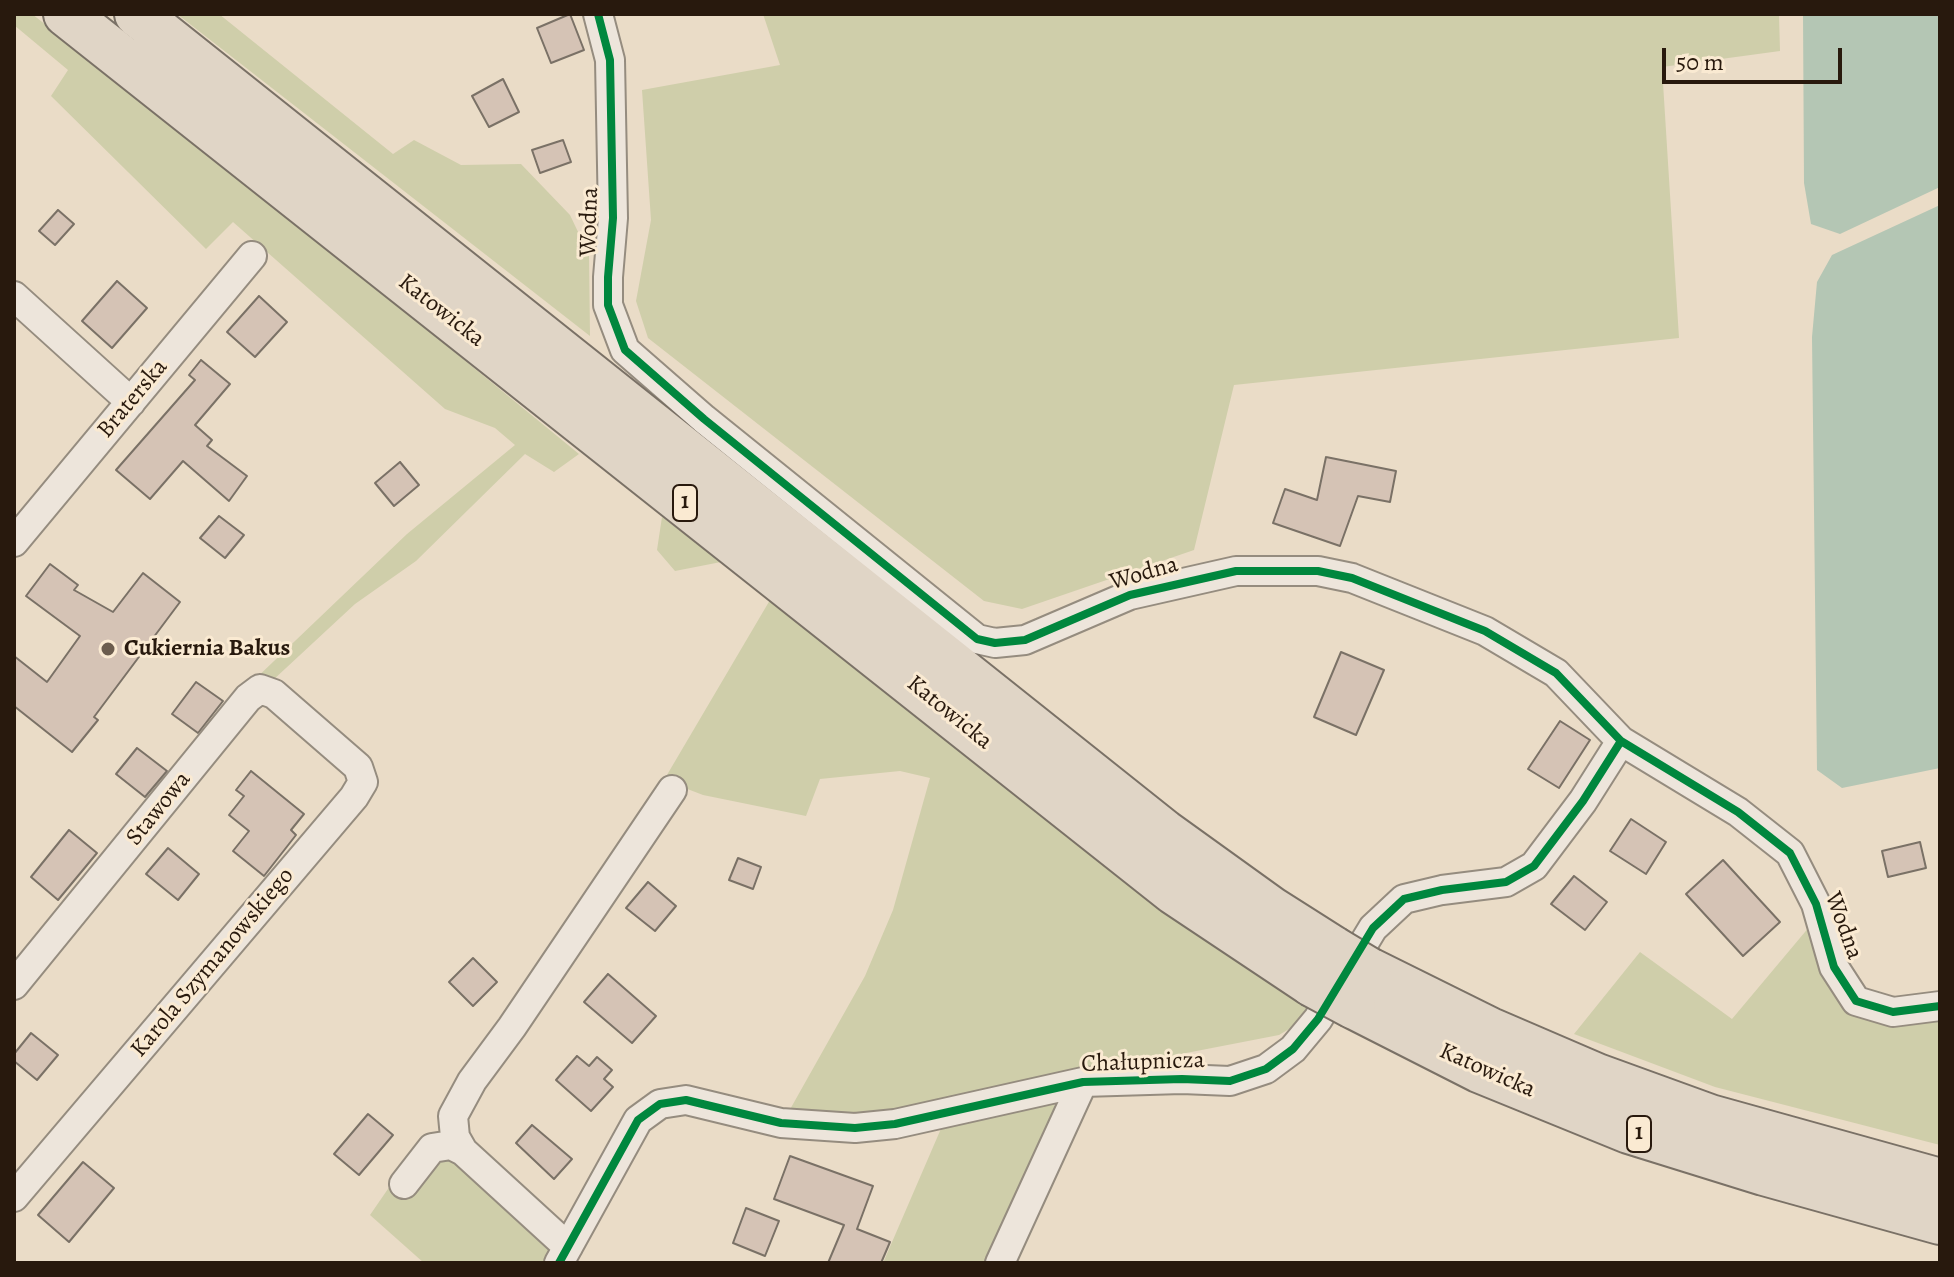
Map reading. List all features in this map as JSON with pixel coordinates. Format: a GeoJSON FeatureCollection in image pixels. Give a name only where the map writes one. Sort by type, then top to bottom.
{"type":"FeatureCollection","features":[{"type":"Feature","properties":{"kind":"main road","name":"Katowicka"},"geometry":{"type":"LineString","coordinates":[[66,14],[1174,892],[1342,977],[1490,1030],[1597,1076],[1710,1117],[1940,1181]]}},
{"type":"Feature","properties":{"kind":"main road","name":"Katowicka"},"geometry":{"type":"LineString","coordinates":[[137,14],[1164,832],[1271,909],[1342,977],[1479,1070],[1629,1131],[1940,1222]]}},
{"type":"Feature","properties":{"kind":"street","name":"Wodna"},"geometry":{"type":"LineString","coordinates":[[598,14],[610,60],[613,218],[608,305],[625,350],[704,419],[977,639],[995,643],[1025,640],[1130,595],[1236,571],[1318,571],[1352,578],[1485,631],[1556,673],[1621,741],[1738,812],[1790,853],[1816,904],[1834,967],[1856,1001],[1893,1012],[1940,1006]]}},
{"type":"Feature","properties":{"kind":"street","name":"Braterska"},"geometry":{"type":"LineString","coordinates":[[14,542],[252,256]]}},
{"type":"Feature","properties":{"kind":"street"},"geometry":{"type":"LineString","coordinates":[[14,296],[131,402]]}},
{"type":"Feature","properties":{"kind":"street","name":"Stawowa"},"geometry":{"type":"LineString","coordinates":[[14,985],[248,698],[260,689],[274,694],[316,730]]}},
{"type":"Feature","properties":{"kind":"street","name":"Karola Szymanowskiego"},"geometry":{"type":"LineString","coordinates":[[14,1197],[354,797],[363,782],[358,767],[316,730]]}},
{"type":"Feature","properties":{"kind":"street","name":"Chałupnicza"},"geometry":{"type":"LineString","coordinates":[[564,1255],[638,1120],[660,1104],[686,1100],[781,1123],[855,1128],[895,1124],[1083,1082],[1230,1081],[1266,1069],[1293,1049],[1318,1019],[1373,928],[1404,899],[1442,890],[1506,882],[1534,866],[1583,801],[1621,741]]}},
{"type":"Feature","properties":{"kind":"street"},"geometry":{"type":"LineString","coordinates":[[404,1184],[432,1148],[472,1081],[672,790]]}},
{"type":"Feature","properties":{"kind":"street"},"geometry":{"type":"LineString","coordinates":[[1000,1263],[1083,1082]]}},
{"type":"Feature","properties":{"kind":"street"},"geometry":{"type":"LineString","coordinates":[[453,1116],[455,1137],[463,1151],[564,1255]]}},
{"type":"Feature","properties":{"kind":"street"},"geometry":{"type":"LineString","coordinates":[[432,1148],[451,1145],[463,1151]]}},
{"type":"Feature","properties":{"kind":"shaded area"},"geometry":{"type":"Polygon","coordinates":[[[14,14],[32,14],[280,209],[579,454],[554,472],[525,454],[416,561],[355,604],[272,681],[251,683],[407,534],[515,445],[495,428],[445,409],[233,222],[206,249],[51,96],[68,70],[14,25],[14,14]]]}},
{"type":"Feature","properties":{"kind":"shaded area"},"geometry":{"type":"Polygon","coordinates":[[[177,14],[219,14],[393,154],[414,140],[461,165],[521,164],[570,215],[589,255],[590,336],[177,14]]]}},
{"type":"Feature","properties":{"kind":"shaded area"},"geometry":{"type":"Polygon","coordinates":[[[763,14],[1779,14],[1780,51],[1662,67],[1679,338],[1234,385],[1194,550],[1022,609],[984,601],[648,338],[636,301],[651,220],[642,90],[780,65],[763,14]]]}},
{"type":"Feature","properties":{"kind":"shaded area"},"geometry":{"type":"Polygon","coordinates":[[[1803,14],[1940,14],[1940,187],[1840,234],[1811,224],[1804,183],[1803,14]]]}},
{"type":"Feature","properties":{"kind":"shaded area"},"geometry":{"type":"Polygon","coordinates":[[[1940,205],[1940,768],[1842,788],[1817,770],[1812,337],[1817,282],[1832,255],[1940,205]]]}},
{"type":"Feature","properties":{"kind":"shaded area"},"geometry":{"type":"Polygon","coordinates":[[[662,517],[721,562],[675,571],[657,550],[662,517]]]}},
{"type":"Feature","properties":{"kind":"shaded area"},"geometry":{"type":"Polygon","coordinates":[[[770,600],[1105,865],[1217,949],[1311,1005],[1294,1026],[1279,1035],[1083,1073],[897,1116],[788,1113],[865,976],[893,910],[930,778],[900,771],[820,779],[806,816],[703,795],[664,780],[770,600]]]}},
{"type":"Feature","properties":{"kind":"shaded area"},"geometry":{"type":"Polygon","coordinates":[[[1810,926],[1829,985],[1940,1019],[1940,1145],[1715,1087],[1574,1034],[1640,952],[1732,1019],[1810,926]]]}},
{"type":"Feature","properties":{"kind":"shaded area"},"geometry":{"type":"Polygon","coordinates":[[[1050,1098],[1059,1113],[991,1263],[883,1263],[943,1124],[1050,1098]]]}},
{"type":"Feature","properties":{"kind":"shaded area"},"geometry":{"type":"Polygon","coordinates":[[[441,1154],[459,1158],[550,1248],[549,1263],[424,1263],[370,1215],[390,1186],[403,1194],[441,1154]]]}},
{"type":"Feature","properties":{"kind":"building"},"geometry":{"type":"Polygon","coordinates":[[[570,14],[584,50],[551,63],[537,28],[570,14]]]}},
{"type":"Feature","properties":{"kind":"building"},"geometry":{"type":"Polygon","coordinates":[[[503,79],[519,112],[489,127],[472,96],[503,79]]]}},
{"type":"Feature","properties":{"kind":"building"},"geometry":{"type":"Polygon","coordinates":[[[563,140],[571,162],[540,173],[532,150],[563,140]]]}},
{"type":"Feature","properties":{"kind":"building"},"geometry":{"type":"Polygon","coordinates":[[[58,210],[74,224],[55,245],[39,231],[58,210]]]}},
{"type":"Feature","properties":{"kind":"building"},"geometry":{"type":"Polygon","coordinates":[[[117,281],[147,308],[112,348],[82,321],[117,281]]]}},
{"type":"Feature","properties":{"kind":"building"},"geometry":{"type":"Polygon","coordinates":[[[259,296],[287,322],[255,357],[227,332],[259,296]]]}},
{"type":"Feature","properties":{"kind":"building"},"geometry":{"type":"Polygon","coordinates":[[[201,360],[230,384],[195,425],[212,440],[207,446],[247,476],[229,501],[183,461],[150,499],[116,470],[195,380],[189,375],[201,360]]]}},
{"type":"Feature","properties":{"kind":"building"},"geometry":{"type":"Polygon","coordinates":[[[1326,457],[1396,471],[1390,502],[1358,496],[1340,546],[1273,523],[1285,489],[1317,500],[1326,457]]]}},
{"type":"Feature","properties":{"kind":"building"},"geometry":{"type":"Polygon","coordinates":[[[400,462],[419,485],[394,506],[375,483],[400,462]]]}},
{"type":"Feature","properties":{"kind":"building"},"geometry":{"type":"Polygon","coordinates":[[[219,516],[244,535],[225,558],[200,538],[219,516]]]}},
{"type":"Feature","properties":{"kind":"building"},"geometry":{"type":"Polygon","coordinates":[[[50,564],[78,585],[74,590],[113,612],[143,573],[180,602],[94,717],[98,720],[72,752],[14,706],[14,656],[47,682],[80,636],[26,596],[50,564]]]}},
{"type":"Feature","properties":{"kind":"building"},"geometry":{"type":"Polygon","coordinates":[[[1341,652],[1384,670],[1356,735],[1314,717],[1341,652]]]}},
{"type":"Feature","properties":{"kind":"building"},"geometry":{"type":"Polygon","coordinates":[[[196,682],[223,701],[198,733],[172,714],[196,682]]]}},
{"type":"Feature","properties":{"kind":"building"},"geometry":{"type":"Polygon","coordinates":[[[1560,721],[1590,740],[1559,788],[1528,769],[1560,721]]]}},
{"type":"Feature","properties":{"kind":"building"},"geometry":{"type":"Polygon","coordinates":[[[137,748],[167,771],[145,797],[116,774],[137,748]]]}},
{"type":"Feature","properties":{"kind":"building"},"geometry":{"type":"Polygon","coordinates":[[[251,771],[304,814],[291,830],[296,835],[264,876],[233,851],[249,831],[229,815],[244,796],[236,790],[251,771]]]}},
{"type":"Feature","properties":{"kind":"building"},"geometry":{"type":"Polygon","coordinates":[[[1631,819],[1666,842],[1646,874],[1610,851],[1631,819]]]}},
{"type":"Feature","properties":{"kind":"building"},"geometry":{"type":"Polygon","coordinates":[[[69,830],[97,853],[58,900],[31,877],[69,830]]]}},
{"type":"Feature","properties":{"kind":"building"},"geometry":{"type":"Polygon","coordinates":[[[1920,842],[1926,868],[1888,877],[1882,851],[1920,842]]]}},
{"type":"Feature","properties":{"kind":"building"},"geometry":{"type":"Polygon","coordinates":[[[168,848],[199,874],[178,900],[146,874],[168,848]]]}},
{"type":"Feature","properties":{"kind":"building"},"geometry":{"type":"Polygon","coordinates":[[[738,858],[761,867],[753,889],[729,880],[738,858]]]}},
{"type":"Feature","properties":{"kind":"building"},"geometry":{"type":"Polygon","coordinates":[[[1723,860],[1780,922],[1743,956],[1686,894],[1723,860]]]}},
{"type":"Feature","properties":{"kind":"building"},"geometry":{"type":"Polygon","coordinates":[[[1574,876],[1607,902],[1585,930],[1551,904],[1574,876]]]}},
{"type":"Feature","properties":{"kind":"building"},"geometry":{"type":"Polygon","coordinates":[[[648,882],[676,906],[655,931],[626,908],[648,882]]]}},
{"type":"Feature","properties":{"kind":"building"},"geometry":{"type":"Polygon","coordinates":[[[473,958],[497,982],[473,1006],[449,982],[473,958]]]}},
{"type":"Feature","properties":{"kind":"building"},"geometry":{"type":"Polygon","coordinates":[[[608,974],[656,1016],[632,1043],[584,1002],[608,974]]]}},
{"type":"Feature","properties":{"kind":"building"},"geometry":{"type":"Polygon","coordinates":[[[31,1033],[58,1055],[37,1080],[14,1061],[14,1054],[31,1033]]]}},
{"type":"Feature","properties":{"kind":"building"},"geometry":{"type":"Polygon","coordinates":[[[577,1056],[589,1066],[597,1057],[612,1070],[604,1079],[613,1087],[591,1111],[556,1080],[577,1056]]]}},
{"type":"Feature","properties":{"kind":"building"},"geometry":{"type":"Polygon","coordinates":[[[368,1114],[393,1135],[359,1175],[334,1154],[368,1114]]]}},
{"type":"Feature","properties":{"kind":"building"},"geometry":{"type":"Polygon","coordinates":[[[532,1125],[572,1159],[554,1179],[516,1143],[532,1125]]]}},
{"type":"Feature","properties":{"kind":"building"},"geometry":{"type":"Polygon","coordinates":[[[790,1156],[873,1186],[857,1229],[890,1242],[881,1263],[828,1263],[844,1225],[774,1199],[790,1156]]]}},
{"type":"Feature","properties":{"kind":"building"},"geometry":{"type":"Polygon","coordinates":[[[83,1162],[114,1188],[69,1242],[38,1215],[83,1162]]]}},
{"type":"Feature","properties":{"kind":"building"},"geometry":{"type":"Polygon","coordinates":[[[746,1208],[779,1221],[765,1256],[733,1243],[746,1208]]]}},
{"type":"Feature","properties":{"kind":"cycle path"},"geometry":{"type":"LineString","coordinates":[[598,14],[610,60],[613,218],[608,305],[625,350],[704,419],[977,639],[995,643],[1025,640],[1130,595],[1236,571],[1318,571],[1352,578],[1485,631],[1556,673],[1621,741],[1738,812],[1790,853],[1816,904],[1834,967],[1856,1001],[1893,1012],[1940,1006]]}},
{"type":"Feature","properties":{"kind":"cycle path"},"geometry":{"type":"LineString","coordinates":[[559,1263],[638,1120],[660,1104],[686,1100],[781,1123],[855,1128],[895,1124],[1083,1082],[1230,1081],[1266,1069],[1293,1049],[1318,1019],[1373,928],[1404,899],[1442,890],[1506,882],[1534,866],[1583,801],[1621,741]]}},
{"type":"Feature","properties":{"kind":"place","name":"Cukiernia Bakus"},"geometry":{"type":"Point","coordinates":[108,649]}}]}
